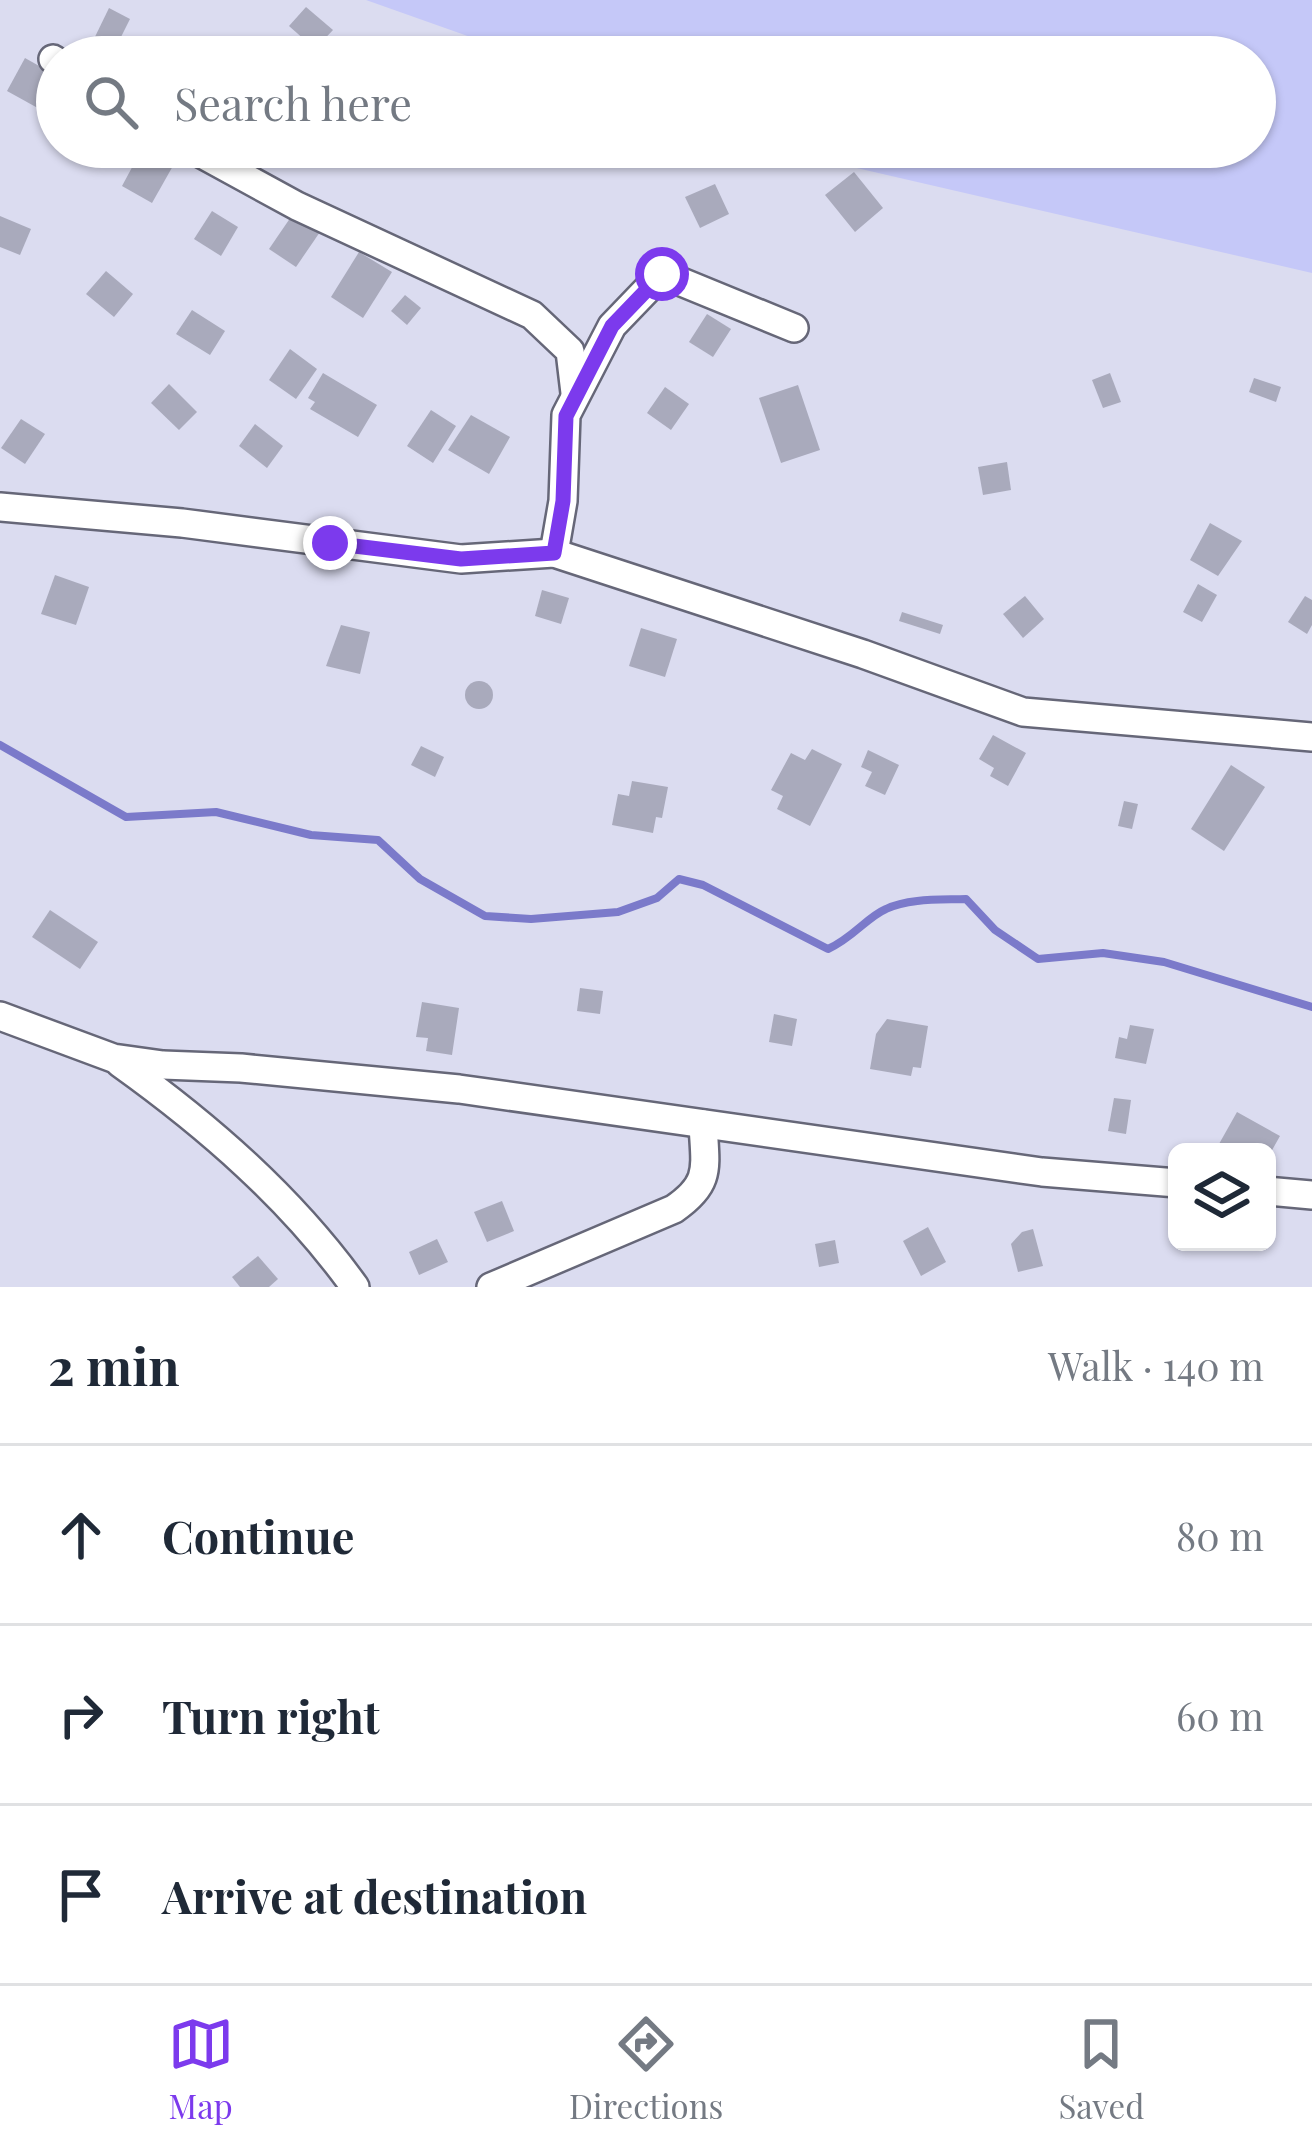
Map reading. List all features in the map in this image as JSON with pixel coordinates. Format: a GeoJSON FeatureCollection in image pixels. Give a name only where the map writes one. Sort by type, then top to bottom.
{"type":"FeatureCollection","features":[{"type":"Feature","properties":{"kind":"street"},"geometry":{"type":"LineString","coordinates":[[227,168],[297,206],[532,315],[570,351],[575,393]]}},
{"type":"Feature","properties":{"kind":"street"},"geometry":{"type":"LineString","coordinates":[[554,553],[563,501],[566,416],[612,326],[662,274],[794,328]]}},
{"type":"Feature","properties":{"kind":"street"},"geometry":{"type":"LineString","coordinates":[[0,507],[182,523],[461,559],[554,553],[863,654],[1022,712],[1312,737]]}},
{"type":"Feature","properties":{"kind":"street"},"geometry":{"type":"LineString","coordinates":[[0,1016],[113,1058],[459,1090],[1042,1172],[1168,1183]]}},
{"type":"Feature","properties":{"kind":"street"},"geometry":{"type":"LineString","coordinates":[[113,1058],[185,1110],[244,1161],[355,1287]]}},
{"type":"Feature","properties":{"kind":"street"},"geometry":{"type":"LineString","coordinates":[[490,1287],[674,1209],[697,1193],[706,1174],[703,1124]]}},
{"type":"Feature","properties":{"kind":"street"},"geometry":{"type":"LineString","coordinates":[[1276,1192],[1312,1195]]}},
{"type":"Feature","properties":{"kind":"shaded area"},"geometry":{"type":"Polygon","coordinates":[[[366,0],[1312,0],[1312,273],[857,168],[1276,168],[1276,36],[468,36],[366,0]]]}},
{"type":"Feature","properties":{"kind":"building"},"geometry":{"type":"Polygon","coordinates":[[[306,7],[333,30],[327,36],[300,36],[289,26],[306,7]]]}},
{"type":"Feature","properties":{"kind":"building"},"geometry":{"type":"Polygon","coordinates":[[[109,8],[130,19],[122,36],[95,36],[109,8]]]}},
{"type":"Feature","properties":{"kind":"building"},"geometry":{"type":"Polygon","coordinates":[[[25,58],[36,64],[36,107],[7,91],[25,58]]]}},
{"type":"Feature","properties":{"kind":"building"},"geometry":{"type":"Polygon","coordinates":[[[132,168],[172,168],[152,203],[122,186],[132,168]]]}},
{"type":"Feature","properties":{"kind":"building"},"geometry":{"type":"Polygon","coordinates":[[[854,172],[883,208],[855,232],[825,195],[854,172]]]}},
{"type":"Feature","properties":{"kind":"building"},"geometry":{"type":"Polygon","coordinates":[[[715,184],[729,214],[700,228],[685,197],[715,184]]]}},
{"type":"Feature","properties":{"kind":"building"},"geometry":{"type":"Polygon","coordinates":[[[212,211],[238,227],[221,256],[194,239],[212,211]]]}},
{"type":"Feature","properties":{"kind":"building"},"geometry":{"type":"Polygon","coordinates":[[[295,211],[322,229],[296,267],[269,249],[295,211]]]}},
{"type":"Feature","properties":{"kind":"building"},"geometry":{"type":"Polygon","coordinates":[[[0,216],[31,229],[20,255],[0,247],[0,216]]]}},
{"type":"Feature","properties":{"kind":"building"},"geometry":{"type":"Polygon","coordinates":[[[359,252],[392,272],[363,318],[331,297],[359,252]]]}},
{"type":"Feature","properties":{"kind":"building"},"geometry":{"type":"Polygon","coordinates":[[[106,271],[133,294],[114,317],[86,294],[106,271]]]}},
{"type":"Feature","properties":{"kind":"building"},"geometry":{"type":"Polygon","coordinates":[[[405,295],[421,308],[407,325],[391,311],[405,295]]]}},
{"type":"Feature","properties":{"kind":"building"},"geometry":{"type":"Polygon","coordinates":[[[192,310],[225,331],[210,355],[176,334],[192,310]]]}},
{"type":"Feature","properties":{"kind":"building"},"geometry":{"type":"Polygon","coordinates":[[[707,314],[731,329],[713,357],[689,342],[707,314]]]}},
{"type":"Feature","properties":{"kind":"building"},"geometry":{"type":"Polygon","coordinates":[[[290,349],[317,369],[296,399],[269,380],[290,349]]]}},
{"type":"Feature","properties":{"kind":"building"},"geometry":{"type":"Polygon","coordinates":[[[323,373],[377,405],[358,437],[310,409],[315,402],[308,398],[323,373]]]}},
{"type":"Feature","properties":{"kind":"building"},"geometry":{"type":"Polygon","coordinates":[[[1110,373],[1121,402],[1103,408],[1092,380],[1110,373]]]}},
{"type":"Feature","properties":{"kind":"building"},"geometry":{"type":"Polygon","coordinates":[[[1254,378],[1281,387],[1276,402],[1249,392],[1254,378]]]}},
{"type":"Feature","properties":{"kind":"building"},"geometry":{"type":"Polygon","coordinates":[[[169,384],[197,412],[179,430],[151,403],[169,384]]]}},
{"type":"Feature","properties":{"kind":"building"},"geometry":{"type":"Polygon","coordinates":[[[798,385],[820,450],[781,463],[759,398],[798,385]]]}},
{"type":"Feature","properties":{"kind":"building"},"geometry":{"type":"Polygon","coordinates":[[[665,387],[689,404],[671,430],[647,413],[665,387]]]}},
{"type":"Feature","properties":{"kind":"building"},"geometry":{"type":"Polygon","coordinates":[[[431,410],[456,426],[433,463],[407,446],[431,410]]]}},
{"type":"Feature","properties":{"kind":"building"},"geometry":{"type":"Polygon","coordinates":[[[471,415],[510,437],[489,474],[448,450],[471,415]]]}},
{"type":"Feature","properties":{"kind":"building"},"geometry":{"type":"Polygon","coordinates":[[[21,419],[45,434],[25,464],[1,448],[21,419]]]}},
{"type":"Feature","properties":{"kind":"building"},"geometry":{"type":"Polygon","coordinates":[[[255,424],[283,446],[267,468],[239,446],[255,424]]]}},
{"type":"Feature","properties":{"kind":"building"},"geometry":{"type":"Polygon","coordinates":[[[1007,462],[1011,490],[983,495],[978,467],[1007,462]]]}},
{"type":"Feature","properties":{"kind":"building"},"geometry":{"type":"Polygon","coordinates":[[[1210,523],[1242,541],[1218,576],[1190,560],[1210,523]]]}},
{"type":"Feature","properties":{"kind":"building"},"geometry":{"type":"Polygon","coordinates":[[[55,575],[89,587],[76,625],[41,614],[55,575]]]}},
{"type":"Feature","properties":{"kind":"building"},"geometry":{"type":"Polygon","coordinates":[[[1198,584],[1217,595],[1202,622],[1183,612],[1198,584]]]}},
{"type":"Feature","properties":{"kind":"building"},"geometry":{"type":"Polygon","coordinates":[[[542,590],[569,598],[561,624],[535,616],[542,590]]]}},
{"type":"Feature","properties":{"kind":"building"},"geometry":{"type":"Polygon","coordinates":[[[1025,596],[1044,619],[1023,638],[1003,614],[1025,596]]]}},
{"type":"Feature","properties":{"kind":"building"},"geometry":{"type":"Polygon","coordinates":[[[1305,596],[1312,600],[1312,625],[1307,634],[1288,622],[1305,596]]]}},
{"type":"Feature","properties":{"kind":"building"},"geometry":{"type":"Polygon","coordinates":[[[902,612],[943,625],[940,634],[899,621],[902,612]]]}},
{"type":"Feature","properties":{"kind":"building"},"geometry":{"type":"Polygon","coordinates":[[[341,625],[370,632],[360,674],[326,666],[341,625]]]}},
{"type":"Feature","properties":{"kind":"building"},"geometry":{"type":"Polygon","coordinates":[[[641,628],[677,639],[665,677],[629,666],[641,628]]]}},
{"type":"Feature","properties":{"kind":"building"},"geometry":{"type":"Polygon","coordinates":[[[479,681],[489,685],[493,695],[489,705],[479,709],[469,705],[465,695],[469,685],[479,681]]]}},
{"type":"Feature","properties":{"kind":"building"},"geometry":{"type":"Polygon","coordinates":[[[993,735],[1026,753],[1008,786],[990,776],[994,768],[979,759],[993,735]]]}},
{"type":"Feature","properties":{"kind":"building"},"geometry":{"type":"Polygon","coordinates":[[[421,746],[444,757],[435,777],[411,765],[421,746]]]}},
{"type":"Feature","properties":{"kind":"building"},"geometry":{"type":"Polygon","coordinates":[[[812,749],[842,764],[810,826],[777,809],[783,796],[771,790],[791,753],[805,760],[812,749]]]}},
{"type":"Feature","properties":{"kind":"building"},"geometry":{"type":"Polygon","coordinates":[[[868,750],[899,765],[885,795],[865,786],[872,772],[861,767],[868,750]]]}},
{"type":"Feature","properties":{"kind":"building"},"geometry":{"type":"Polygon","coordinates":[[[1231,765],[1265,787],[1224,851],[1191,829],[1231,765]]]}},
{"type":"Feature","properties":{"kind":"building"},"geometry":{"type":"Polygon","coordinates":[[[632,781],[668,787],[662,818],[656,817],[653,833],[612,825],[618,794],[629,796],[632,781]]]}},
{"type":"Feature","properties":{"kind":"building"},"geometry":{"type":"Polygon","coordinates":[[[1124,801],[1138,804],[1132,829],[1118,826],[1124,801]]]}},
{"type":"Feature","properties":{"kind":"building"},"geometry":{"type":"Polygon","coordinates":[[[50,910],[98,942],[80,969],[32,937],[50,910]]]}},
{"type":"Feature","properties":{"kind":"building"},"geometry":{"type":"Polygon","coordinates":[[[580,988],[603,991],[600,1014],[577,1011],[580,988]]]}},
{"type":"Feature","properties":{"kind":"building"},"geometry":{"type":"Polygon","coordinates":[[[422,1002],[459,1008],[452,1055],[426,1051],[428,1038],[416,1037],[422,1002]]]}},
{"type":"Feature","properties":{"kind":"building"},"geometry":{"type":"Polygon","coordinates":[[[774,1014],[797,1019],[792,1046],[769,1042],[774,1014]]]}},
{"type":"Feature","properties":{"kind":"building"},"geometry":{"type":"Polygon","coordinates":[[[887,1019],[928,1026],[921,1068],[913,1067],[911,1076],[870,1069],[876,1034],[887,1019]]]}},
{"type":"Feature","properties":{"kind":"building"},"geometry":{"type":"Polygon","coordinates":[[[1130,1025],[1154,1029],[1146,1064],[1115,1058],[1119,1037],[1127,1039],[1130,1025]]]}},
{"type":"Feature","properties":{"kind":"building"},"geometry":{"type":"Polygon","coordinates":[[[1114,1098],[1131,1100],[1126,1134],[1108,1131],[1114,1098]]]}},
{"type":"Feature","properties":{"kind":"building"},"geometry":{"type":"Polygon","coordinates":[[[1237,1112],[1280,1136],[1276,1143],[1220,1143],[1237,1112]]]}},
{"type":"Feature","properties":{"kind":"building"},"geometry":{"type":"Polygon","coordinates":[[[502,1201],[514,1231],[487,1242],[474,1212],[502,1201]]]}},
{"type":"Feature","properties":{"kind":"building"},"geometry":{"type":"Polygon","coordinates":[[[928,1227],[946,1262],[921,1276],[903,1241],[928,1227]]]}},
{"type":"Feature","properties":{"kind":"building"},"geometry":{"type":"Polygon","coordinates":[[[1033,1229],[1043,1266],[1018,1272],[1011,1244],[1022,1232],[1033,1229]]]}},
{"type":"Feature","properties":{"kind":"building"},"geometry":{"type":"Polygon","coordinates":[[[437,1239],[448,1262],[419,1275],[409,1252],[437,1239]]]}},
{"type":"Feature","properties":{"kind":"building"},"geometry":{"type":"Polygon","coordinates":[[[835,1240],[839,1263],[819,1267],[815,1244],[835,1240]]]}},
{"type":"Feature","properties":{"kind":"building"},"geometry":{"type":"Polygon","coordinates":[[[258,1256],[278,1279],[269,1287],[240,1287],[232,1277],[258,1256]]]}},
{"type":"Feature","properties":{"kind":"waterway"},"geometry":{"type":"LineString","coordinates":[[0,745],[126,817],[216,812],[311,835],[378,840],[420,879],[485,916],[531,919],[618,912],[657,898],[679,879],[703,885],[828,949],[895,905],[966,899],[995,930],[1038,959],[1103,953],[1164,962],[1312,1007]]}},
{"type":"Feature","properties":{"kind":"route"},"geometry":{"type":"LineString","coordinates":[[330,543],[461,559],[554,553],[563,501],[566,416],[612,326],[662,274]]}}]}
